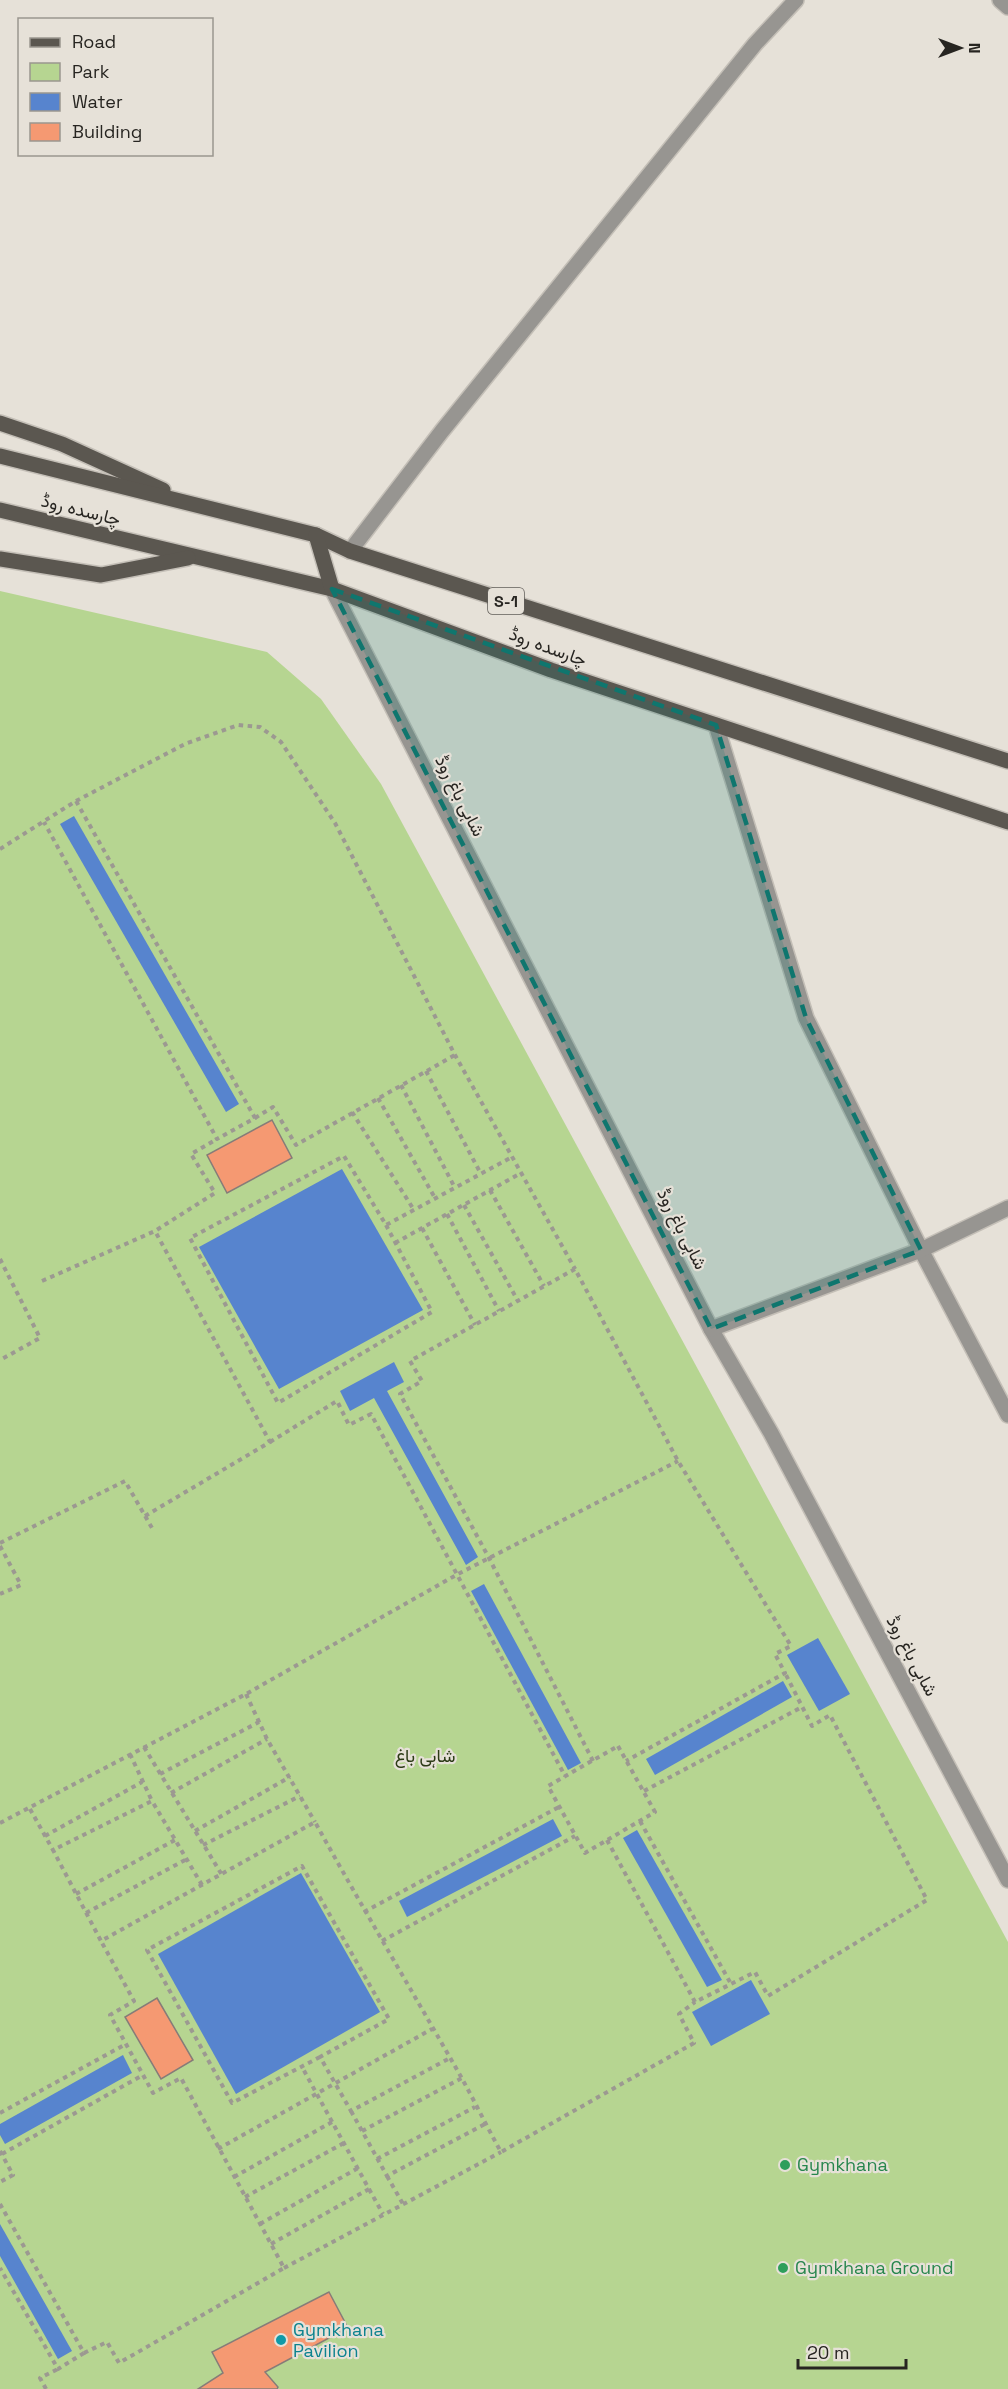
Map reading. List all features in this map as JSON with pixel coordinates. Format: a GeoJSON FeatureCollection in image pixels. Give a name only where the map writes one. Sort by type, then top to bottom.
{"type":"FeatureCollection","features":[{"type":"Feature","properties":{"kind":"main road"},"geometry":{"type":"LineString","coordinates":[[0,423],[62,444],[196,506]]}},
{"type":"Feature","properties":{"kind":"main road","name":"چارسدہ روڈ"},"geometry":{"type":"LineString","coordinates":[[0,456],[316,536],[350,551],[1008,761]]}},
{"type":"Feature","properties":{"kind":"main road","name":"چارسدہ روڈ"},"geometry":{"type":"LineString","coordinates":[[0,510],[332,589],[551,670],[1008,822]]}},
{"type":"Feature","properties":{"kind":"main road"},"geometry":{"type":"LineString","coordinates":[[316,536],[332,589]]}},
{"type":"Feature","properties":{"kind":"main road"},"geometry":{"type":"LineString","coordinates":[[0,559],[101,575],[194,557]]}},
{"type":"Feature","properties":{"kind":"street"},"geometry":{"type":"LineString","coordinates":[[350,551],[449,422],[747,53],[796,0]]}},
{"type":"Feature","properties":{"kind":"street"},"geometry":{"type":"LineString","coordinates":[[1000,0],[1008,7]]}},
{"type":"Feature","properties":{"kind":"street","name":"شاہی باغ روڈ"},"geometry":{"type":"LineString","coordinates":[[332,589],[711,1329],[771,1433],[1008,1880]]}},
{"type":"Feature","properties":{"kind":"street"},"geometry":{"type":"LineString","coordinates":[[716,725],[806,1018],[921,1250],[1008,1415]]}},
{"type":"Feature","properties":{"kind":"street"},"geometry":{"type":"LineString","coordinates":[[711,1329],[921,1250],[1008,1208]]}},
{"type":"Feature","properties":{"kind":"path"},"geometry":{"type":"LineString","coordinates":[[0,849],[75,801],[185,744],[238,725],[260,727],[281,742],[335,823],[455,1055],[575,1269],[678,1461],[790,1646],[775,1654],[812,1726],[830,1715],[927,1900],[768,1996],[755,1972],[695,2002],[679,2014],[694,2043],[501,2152],[284,2268],[119,2363],[107,2342],[84,2353],[40,2378],[46,2389]]}},
{"type":"Feature","properties":{"kind":"path"},"geometry":{"type":"LineString","coordinates":[[75,801],[255,1118]]}},
{"type":"Feature","properties":{"kind":"path"},"geometry":{"type":"LineString","coordinates":[[44,822],[217,1139]]}},
{"type":"Feature","properties":{"kind":"path"},"geometry":{"type":"LineString","coordinates":[[42,1281],[155,1231],[215,1193],[192,1154],[273,1107],[296,1145],[455,1055]]}},
{"type":"Feature","properties":{"kind":"path"},"geometry":{"type":"LineString","coordinates":[[426,1071],[482,1174]]}},
{"type":"Feature","properties":{"kind":"path"},"geometry":{"type":"LineString","coordinates":[[401,1085],[455,1188]]}},
{"type":"Feature","properties":{"kind":"path"},"geometry":{"type":"LineString","coordinates":[[378,1098],[435,1198]]}},
{"type":"Feature","properties":{"kind":"path"},"geometry":{"type":"LineString","coordinates":[[352,1112],[414,1210]]}},
{"type":"Feature","properties":{"kind":"path"},"geometry":{"type":"LineString","coordinates":[[344,1156],[386,1225],[432,1312],[278,1403],[190,1238],[344,1156]]}},
{"type":"Feature","properties":{"kind":"path"},"geometry":{"type":"LineString","coordinates":[[386,1225],[512,1157]]}},
{"type":"Feature","properties":{"kind":"path"},"geometry":{"type":"LineString","coordinates":[[395,1243],[521,1173]]}},
{"type":"Feature","properties":{"kind":"path"},"geometry":{"type":"LineString","coordinates":[[490,1190],[544,1286]]}},
{"type":"Feature","properties":{"kind":"path"},"geometry":{"type":"LineString","coordinates":[[464,1204],[518,1300]]}},
{"type":"Feature","properties":{"kind":"path"},"geometry":{"type":"LineString","coordinates":[[447,1214],[499,1311]]}},
{"type":"Feature","properties":{"kind":"path"},"geometry":{"type":"LineString","coordinates":[[422,1228],[475,1325]]}},
{"type":"Feature","properties":{"kind":"path"},"geometry":{"type":"LineString","coordinates":[[155,1231],[270,1442]]}},
{"type":"Feature","properties":{"kind":"path"},"geometry":{"type":"LineString","coordinates":[[0,1259],[40,1338],[0,1360]]}},
{"type":"Feature","properties":{"kind":"path"},"geometry":{"type":"LineString","coordinates":[[575,1269],[410,1361],[422,1381],[400,1394],[489,1558],[593,1761]]}},
{"type":"Feature","properties":{"kind":"path"},"geometry":{"type":"LineString","coordinates":[[145,1516],[337,1401],[349,1425],[371,1414],[565,1776]]}},
{"type":"Feature","properties":{"kind":"path"},"geometry":{"type":"LineString","coordinates":[[0,1823],[246,1694],[458,1574],[678,1461]]}},
{"type":"Feature","properties":{"kind":"path"},"geometry":{"type":"LineString","coordinates":[[0,1594],[21,1585],[0,1545],[125,1481],[152,1528]]}},
{"type":"Feature","properties":{"kind":"path"},"geometry":{"type":"LineString","coordinates":[[626,1761],[784,1673]]}},
{"type":"Feature","properties":{"kind":"path"},"geometry":{"type":"LineString","coordinates":[[246,1694],[267,1739],[364,1912],[462,2078],[501,2152]]}},
{"type":"Feature","properties":{"kind":"path"},"geometry":{"type":"LineString","coordinates":[[644,1791],[802,1707]]}},
{"type":"Feature","properties":{"kind":"path"},"geometry":{"type":"LineString","coordinates":[[160,1774],[259,1722]]}},
{"type":"Feature","properties":{"kind":"path"},"geometry":{"type":"LineString","coordinates":[[171,1793],[267,1739]]}},
{"type":"Feature","properties":{"kind":"path"},"geometry":{"type":"LineString","coordinates":[[618,1746],[626,1761],[655,1812],[585,1853],[548,1786],[618,1746]]}},
{"type":"Feature","properties":{"kind":"path"},"geometry":{"type":"LineString","coordinates":[[144,1747],[222,1875]]}},
{"type":"Feature","properties":{"kind":"path"},"geometry":{"type":"LineString","coordinates":[[130,1754],[152,1801],[202,1886]]}},
{"type":"Feature","properties":{"kind":"path"},"geometry":{"type":"LineString","coordinates":[[195,1831],[290,1777]]}},
{"type":"Feature","properties":{"kind":"path"},"geometry":{"type":"LineString","coordinates":[[45,1836],[142,1782]]}},
{"type":"Feature","properties":{"kind":"path"},"geometry":{"type":"LineString","coordinates":[[203,1845],[300,1796]]}},
{"type":"Feature","properties":{"kind":"path"},"geometry":{"type":"LineString","coordinates":[[53,1850],[152,1801]]}},
{"type":"Feature","properties":{"kind":"path"},"geometry":{"type":"LineString","coordinates":[[364,1912],[559,1807]]}},
{"type":"Feature","properties":{"kind":"path"},"geometry":{"type":"LineString","coordinates":[[30,1809],[134,2001],[110,2015],[143,2075],[153,2093],[181,2078],[284,2268]]}},
{"type":"Feature","properties":{"kind":"path"},"geometry":{"type":"LineString","coordinates":[[640,1821],[731,1984]]}},
{"type":"Feature","properties":{"kind":"path"},"geometry":{"type":"LineString","coordinates":[[101,1941],[315,1822]]}},
{"type":"Feature","properties":{"kind":"path"},"geometry":{"type":"LineString","coordinates":[[382,1941],[575,1836]]}},
{"type":"Feature","properties":{"kind":"path"},"geometry":{"type":"LineString","coordinates":[[76,1894],[175,1840]]}},
{"type":"Feature","properties":{"kind":"path"},"geometry":{"type":"LineString","coordinates":[[607,1840],[695,2002]]}},
{"type":"Feature","properties":{"kind":"path"},"geometry":{"type":"LineString","coordinates":[[86,1913],[187,1858]]}},
{"type":"Feature","properties":{"kind":"path"},"geometry":{"type":"LineString","coordinates":[[302,1866],[389,2019],[320,2057],[232,2103],[147,1950],[302,1866]]}},
{"type":"Feature","properties":{"kind":"path"},"geometry":{"type":"LineString","coordinates":[[218,2149],[432,2029]]}},
{"type":"Feature","properties":{"kind":"path"},"geometry":{"type":"LineString","coordinates":[[0,2113],[126,2044]]}},
{"type":"Feature","properties":{"kind":"path"},"geometry":{"type":"LineString","coordinates":[[320,2057],[403,2204]]}},
{"type":"Feature","properties":{"kind":"path"},"geometry":{"type":"LineString","coordinates":[[351,2111],[450,2058]]}},
{"type":"Feature","properties":{"kind":"path"},"geometry":{"type":"LineString","coordinates":[[302,2067],[383,2214]]}},
{"type":"Feature","properties":{"kind":"path"},"geometry":{"type":"LineString","coordinates":[[0,2182],[13,2175],[1,2152],[143,2075]]}},
{"type":"Feature","properties":{"kind":"path"},"geometry":{"type":"LineString","coordinates":[[362,2131],[462,2078]]}},
{"type":"Feature","properties":{"kind":"path"},"geometry":{"type":"LineString","coordinates":[[377,2159],[476,2108]]}},
{"type":"Feature","properties":{"kind":"path"},"geometry":{"type":"LineString","coordinates":[[234,2177],[332,2122]]}},
{"type":"Feature","properties":{"kind":"path"},"geometry":{"type":"LineString","coordinates":[[387,2176],[485,2124]]}},
{"type":"Feature","properties":{"kind":"path"},"geometry":{"type":"LineString","coordinates":[[245,2197],[344,2143]]}},
{"type":"Feature","properties":{"kind":"path"},"geometry":{"type":"LineString","coordinates":[[260,2224],[358,2168]]}},
{"type":"Feature","properties":{"kind":"path"},"geometry":{"type":"LineString","coordinates":[[271,2244],[369,2189]]}},
{"type":"Feature","properties":{"kind":"path"},"geometry":{"type":"LineString","coordinates":[[0,2204],[84,2353]]}},
{"type":"Feature","properties":{"kind":"path"},"geometry":{"type":"LineString","coordinates":[[0,2268],[58,2369]]}},
{"type":"Feature","properties":{"kind":"highlighted area"},"geometry":{"type":"Polygon","coordinates":[[[332,589],[716,725],[806,1018],[921,1250],[711,1329],[332,589]]]}},
{"type":"Feature","properties":{"kind":"green space","name":"شاہی باغ"},"geometry":{"type":"Polygon","coordinates":[[[0,591],[267,652],[321,699],[381,784],[1008,1942],[1008,2389],[0,2389],[0,591]]]}},
{"type":"Feature","properties":{"kind":"water"},"geometry":{"type":"Polygon","coordinates":[[[74,816],[239,1104],[226,1112],[60,824],[74,816]]]}},
{"type":"Feature","properties":{"kind":"water"},"geometry":{"type":"Polygon","coordinates":[[[342,1169],[423,1310],[279,1389],[199,1247],[342,1169]]]}},
{"type":"Feature","properties":{"kind":"water"},"geometry":{"type":"Polygon","coordinates":[[[394,1362],[404,1382],[387,1391],[478,1557],[466,1565],[374,1398],[350,1411],[340,1391],[394,1362]]]}},
{"type":"Feature","properties":{"kind":"water"},"geometry":{"type":"Polygon","coordinates":[[[484,1584],[581,1763],[568,1770],[471,1591],[484,1584]]]}},
{"type":"Feature","properties":{"kind":"water"},"geometry":{"type":"Polygon","coordinates":[[[818,1638],[850,1694],[819,1711],[787,1655],[818,1638]]]}},
{"type":"Feature","properties":{"kind":"water"},"geometry":{"type":"Polygon","coordinates":[[[783,1681],[792,1697],[655,1775],[646,1759],[783,1681]]]}},
{"type":"Feature","properties":{"kind":"water"},"geometry":{"type":"Polygon","coordinates":[[[553,1819],[562,1836],[407,1917],[399,1901],[553,1819]]]}},
{"type":"Feature","properties":{"kind":"water"},"geometry":{"type":"Polygon","coordinates":[[[637,1830],[722,1980],[707,1987],[623,1838],[637,1830]]]}},
{"type":"Feature","properties":{"kind":"water"},"geometry":{"type":"Polygon","coordinates":[[[301,1873],[380,2012],[236,2094],[158,1954],[301,1873]]]}},
{"type":"Feature","properties":{"kind":"water"},"geometry":{"type":"Polygon","coordinates":[[[751,1980],[770,2014],[711,2046],[692,2012],[751,1980]]]}},
{"type":"Feature","properties":{"kind":"water"},"geometry":{"type":"Polygon","coordinates":[[[123,2055],[132,2073],[5,2144],[0,2135],[0,2124],[123,2055]]]}},
{"type":"Feature","properties":{"kind":"water"},"geometry":{"type":"Polygon","coordinates":[[[0,2224],[72,2351],[58,2359],[0,2256],[0,2224]]]}},
{"type":"Feature","properties":{"kind":"building"},"geometry":{"type":"Polygon","coordinates":[[[272,1120],[292,1158],[227,1193],[207,1155],[272,1120]]]}},
{"type":"Feature","properties":{"kind":"building"},"geometry":{"type":"Polygon","coordinates":[[[157,1998],[193,2060],[161,2079],[125,2017],[157,1998]]]}},
{"type":"Feature","properties":{"kind":"building","name":"Gymkhana Pavilion"},"geometry":{"type":"Polygon","coordinates":[[[329,2292],[348,2328],[265,2372],[278,2387],[277,2389],[198,2389],[223,2373],[212,2352],[329,2292]]]}},
{"type":"Feature","properties":{"kind":"place","name":"Gymkhana"},"geometry":{"type":"Point","coordinates":[785,2165]}},
{"type":"Feature","properties":{"kind":"place","name":"Gymkhana Ground"},"geometry":{"type":"Point","coordinates":[783,2268]}},
{"type":"Feature","properties":{"kind":"place","name":"Gymkhana Pavilion"},"geometry":{"type":"Point","coordinates":[281,2340]}}]}
